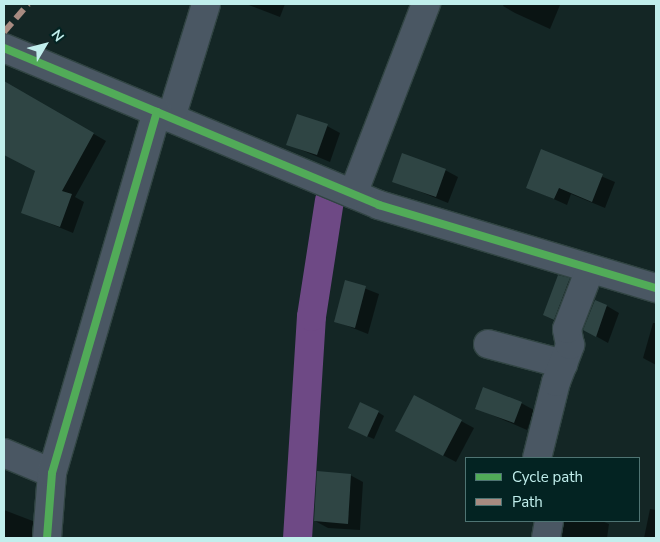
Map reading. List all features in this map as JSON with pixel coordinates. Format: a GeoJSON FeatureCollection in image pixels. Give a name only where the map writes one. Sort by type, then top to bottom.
{"type":"FeatureCollection","features":[{"type":"Feature","properties":{"kind":"street"},"geometry":{"type":"LineString","coordinates":[[47,538],[52,473],[164,115],[206,4]]}},
{"type":"Feature","properties":{"kind":"street"},"geometry":{"type":"LineString","coordinates":[[353,194],[426,4]]}},
{"type":"Feature","properties":{"kind":"street"},"geometry":{"type":"LineString","coordinates":[[4,48],[353,194],[656,288]]}},
{"type":"Feature","properties":{"kind":"street"},"geometry":{"type":"LineString","coordinates":[[537,457],[570,345],[567,329],[590,269]]}},
{"type":"Feature","properties":{"kind":"street"},"geometry":{"type":"LineString","coordinates":[[488,344],[563,364]]}},
{"type":"Feature","properties":{"kind":"street"},"geometry":{"type":"LineString","coordinates":[[4,453],[52,473]]}},
{"type":"Feature","properties":{"kind":"street"},"geometry":{"type":"LineString","coordinates":[[546,538],[549,522]]}},
{"type":"Feature","properties":{"kind":"building"},"geometry":{"type":"Polygon","coordinates":[[[4,81],[94,133],[62,191],[72,194],[60,227],[21,213],[35,171],[4,155],[4,81]]]}},
{"type":"Feature","properties":{"kind":"building"},"geometry":{"type":"Polygon","coordinates":[[[297,114],[328,124],[317,155],[286,145],[297,114]]]}},
{"type":"Feature","properties":{"kind":"building"},"geometry":{"type":"Polygon","coordinates":[[[541,149],[603,174],[592,202],[559,188],[554,199],[526,188],[541,149]]]}},
{"type":"Feature","properties":{"kind":"building"},"geometry":{"type":"Polygon","coordinates":[[[402,153],[446,169],[436,197],[392,182],[402,153]]]}},
{"type":"Feature","properties":{"kind":"building"},"geometry":{"type":"Polygon","coordinates":[[[558,275],[570,278],[554,320],[543,315],[558,275]]]}},
{"type":"Feature","properties":{"kind":"building"},"geometry":{"type":"Polygon","coordinates":[[[345,280],[366,286],[355,328],[334,322],[345,280]]]}},
{"type":"Feature","properties":{"kind":"building"},"geometry":{"type":"Polygon","coordinates":[[[595,300],[607,305],[596,337],[583,330],[595,300]]]}},
{"type":"Feature","properties":{"kind":"building"},"geometry":{"type":"Polygon","coordinates":[[[483,387],[522,402],[514,423],[475,409],[483,387]]]}},
{"type":"Feature","properties":{"kind":"building"},"geometry":{"type":"Polygon","coordinates":[[[414,395],[462,420],[443,456],[395,431],[414,395]]]}},
{"type":"Feature","properties":{"kind":"building"},"geometry":{"type":"Polygon","coordinates":[[[360,402],[379,411],[367,437],[348,428],[360,402]]]}},
{"type":"Feature","properties":{"kind":"building"},"geometry":{"type":"Polygon","coordinates":[[[317,471],[351,474],[348,524],[314,521],[317,471]]]}},
{"type":"Feature","properties":{"kind":"waterway"},"geometry":{"type":"LineString","coordinates":[[297,538],[311,316],[329,200]]}},
{"type":"Feature","properties":{"kind":"marked path"},"geometry":{"type":"LineString","coordinates":[[4,32],[28,4]]}},
{"type":"Feature","properties":{"kind":"cycle path"},"geometry":{"type":"LineString","coordinates":[[4,48],[379,205],[656,288]]}},
{"type":"Feature","properties":{"kind":"cycle path"},"geometry":{"type":"LineString","coordinates":[[47,538],[52,473],[157,112]]}}]}
